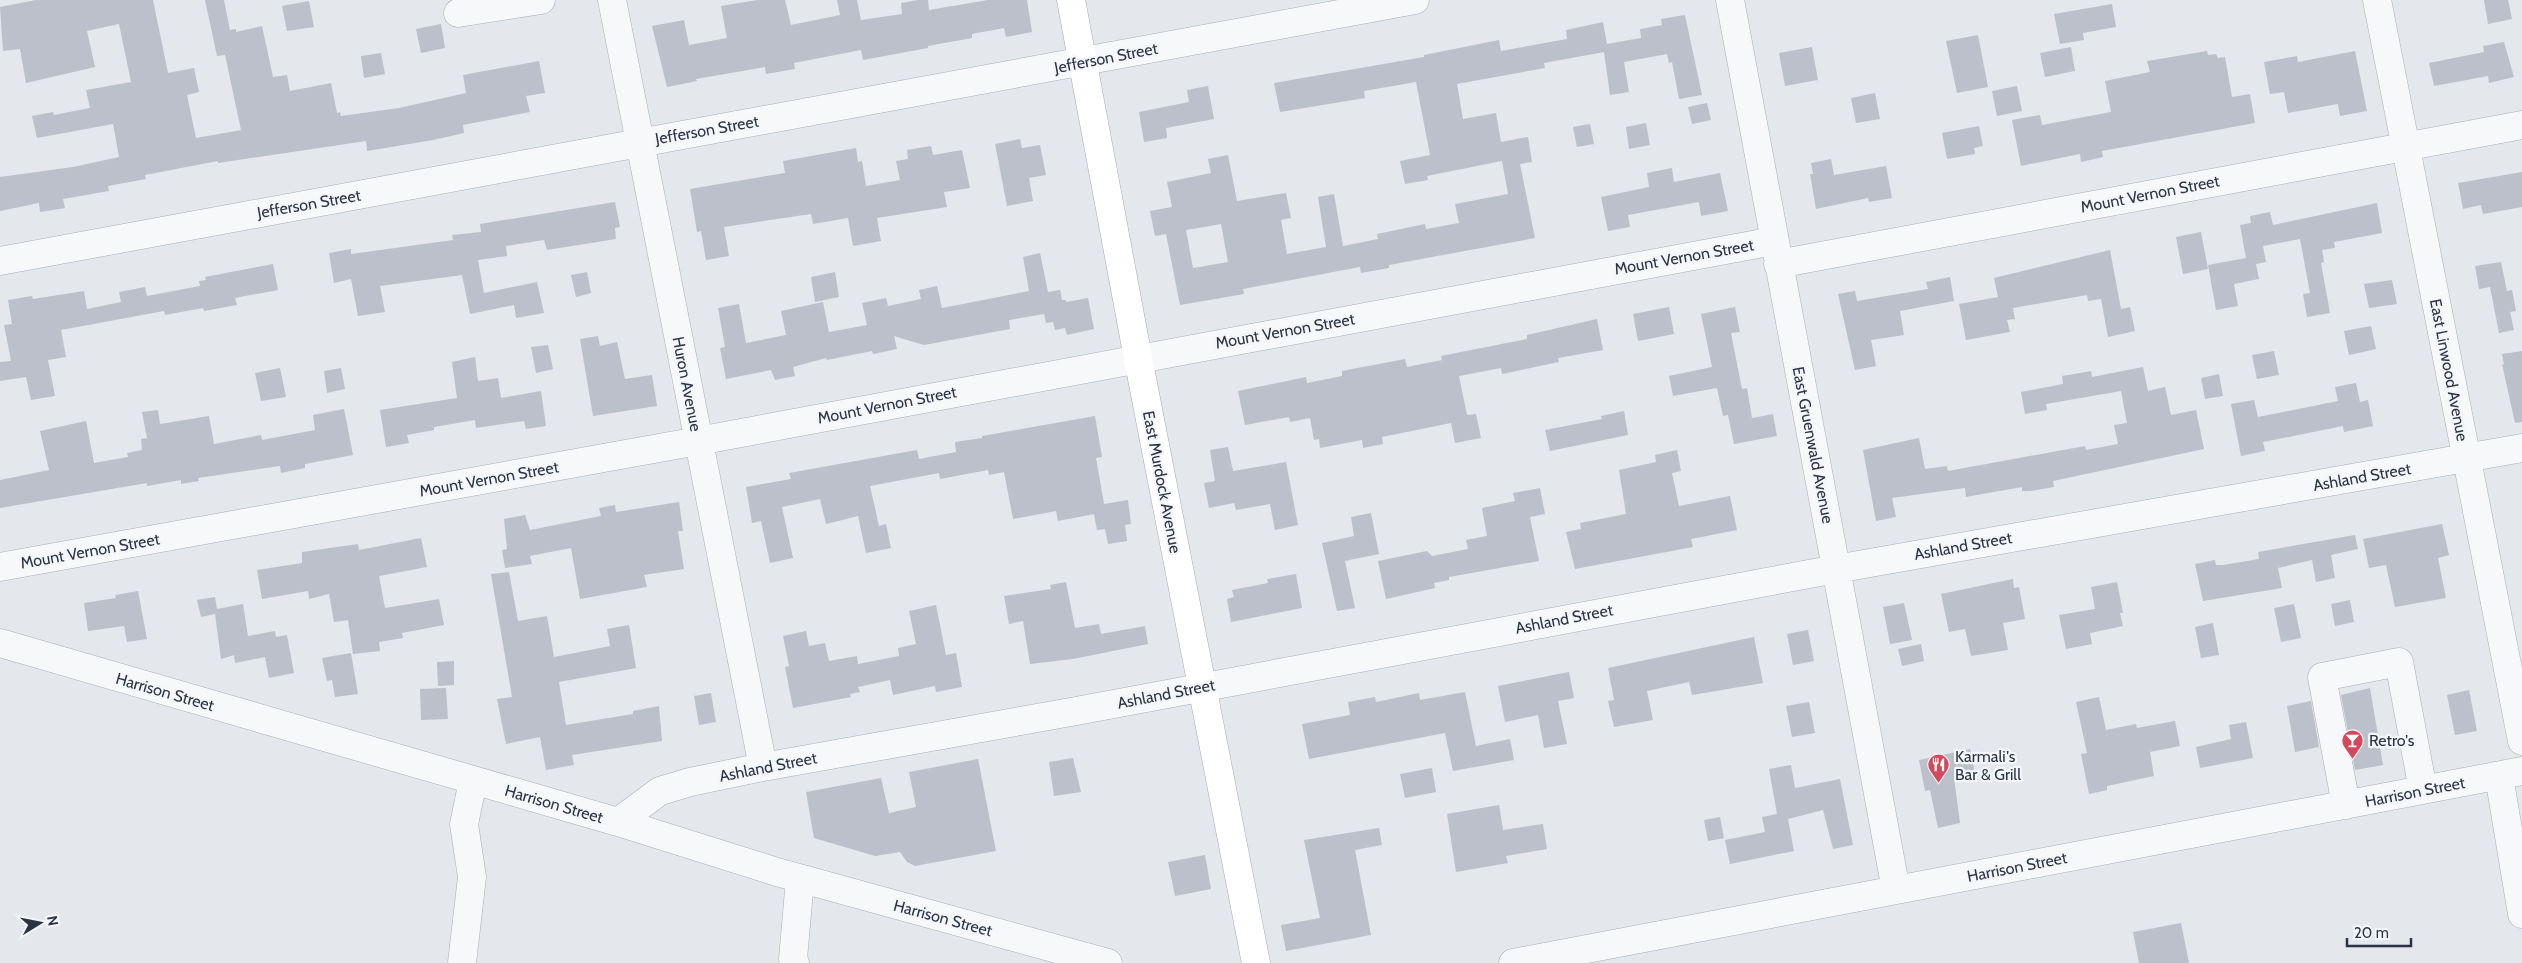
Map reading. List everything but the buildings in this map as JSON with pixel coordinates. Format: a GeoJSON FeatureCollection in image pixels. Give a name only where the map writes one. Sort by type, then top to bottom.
{"type":"FeatureCollection","features":[{"type":"Feature","properties":{"kind":"main road","name":"East Murdock Avenue"},"geometry":{"type":"LineString","coordinates":[[1071,0],[1138,358],[1256,963]]}},
{"type":"Feature","properties":{"kind":"street"},"geometry":{"type":"LineString","coordinates":[[458,13],[541,0]]}},
{"type":"Feature","properties":{"kind":"street","name":"Huron Avenue"},"geometry":{"type":"LineString","coordinates":[[612,0],[763,767]]}},
{"type":"Feature","properties":{"kind":"street","name":"Jefferson Street"},"geometry":{"type":"LineString","coordinates":[[0,261],[1415,0]]}},
{"type":"Feature","properties":{"kind":"street","name":"East Gruenwald Avenue"},"geometry":{"type":"LineString","coordinates":[[1730,0],[1896,890]]}},
{"type":"Feature","properties":{"kind":"street","name":"East Linwood Avenue"},"geometry":{"type":"LineString","coordinates":[[2377,0],[2404,147],[2522,741]]}},
{"type":"Feature","properties":{"kind":"street","name":"Mount Vernon Street"},"geometry":{"type":"LineString","coordinates":[[0,567],[698,441],[1138,358],[2404,147],[2522,125]]}},
{"type":"Feature","properties":{"kind":"street","name":"Ashland Street"},"geometry":{"type":"LineString","coordinates":[[618,822],[660,790],[763,767],[1836,568],[2522,448]]}},
{"type":"Feature","properties":{"kind":"street","name":"Harrison Street"},"geometry":{"type":"LineString","coordinates":[[0,643],[618,822],[800,878],[1108,963]]}},
{"type":"Feature","properties":{"kind":"street"},"geometry":{"type":"LineString","coordinates":[[2346,805],[2322,677],[2399,662],[2423,790]]}},
{"type":"Feature","properties":{"kind":"street"},"geometry":{"type":"LineString","coordinates":[[2510,774],[2522,914]]}},
{"type":"Feature","properties":{"kind":"street","name":"Harrison Street"},"geometry":{"type":"LineString","coordinates":[[1513,963],[2510,774]]}},
{"type":"Feature","properties":{"kind":"street"},"geometry":{"type":"LineString","coordinates":[[462,963],[472,877],[464,824],[473,781]]}},
{"type":"Feature","properties":{"kind":"street"},"geometry":{"type":"LineString","coordinates":[[795,963],[793,959],[800,878]]}},
{"type":"Feature","properties":{"kind":"place","name":"Retro's"},"geometry":{"type":"Point","coordinates":[2353,759]}},
{"type":"Feature","properties":{"kind":"place","name":"Karmali's Bar & Grill"},"geometry":{"type":"Point","coordinates":[1939,784]}}]}
